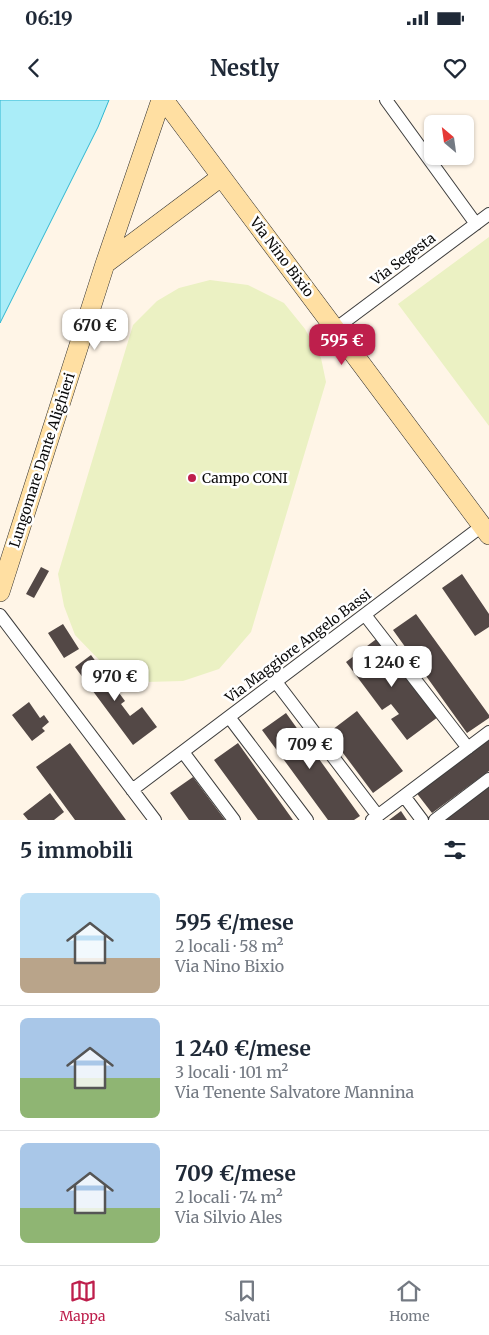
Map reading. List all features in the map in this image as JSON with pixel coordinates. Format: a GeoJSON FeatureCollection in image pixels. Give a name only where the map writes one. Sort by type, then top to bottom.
{"type":"FeatureCollection","features":[{"type":"Feature","properties":{"kind":"street","name":"Via Nino Bixio"},"geometry":{"type":"LineString","coordinates":[[162,100],[486,530]]}},
{"type":"Feature","properties":{"kind":"street","name":"Lungomare Dante Alighieri"},"geometry":{"type":"LineString","coordinates":[[0,592],[105,264],[162,100]]}},
{"type":"Feature","properties":{"kind":"street"},"geometry":{"type":"LineString","coordinates":[[386,100],[476,224]]}},
{"type":"Feature","properties":{"kind":"street"},"geometry":{"type":"LineString","coordinates":[[105,264],[221,177]]}},
{"type":"Feature","properties":{"kind":"street","name":"Via Segesta"},"geometry":{"type":"LineString","coordinates":[[335,329],[489,214]]}},
{"type":"Feature","properties":{"kind":"street","name":"Via Maggiore Angelo Bassi"},"geometry":{"type":"LineString","coordinates":[[132,790],[365,614],[486,530]]}},
{"type":"Feature","properties":{"kind":"street"},"geometry":{"type":"LineString","coordinates":[[365,614],[468,748]]}},
{"type":"Feature","properties":{"kind":"street"},"geometry":{"type":"LineString","coordinates":[[0,615],[154,820]]}},
{"type":"Feature","properties":{"kind":"street"},"geometry":{"type":"LineString","coordinates":[[276,682],[375,818],[489,732]]}},
{"type":"Feature","properties":{"kind":"street"},"geometry":{"type":"LineString","coordinates":[[229,717],[307,820]]}},
{"type":"Feature","properties":{"kind":"street"},"geometry":{"type":"LineString","coordinates":[[183,752],[234,820]]}},
{"type":"Feature","properties":{"kind":"street"},"geometry":{"type":"LineString","coordinates":[[435,820],[489,778]]}},
{"type":"Feature","properties":{"kind":"street"},"geometry":{"type":"LineString","coordinates":[[404,796],[422,820]]}},
{"type":"Feature","properties":{"kind":"green space"},"geometry":{"type":"Polygon","coordinates":[[[489,237],[489,426],[398,304],[489,237]]]}},
{"type":"Feature","properties":{"kind":"green space","name":"Campo CONI"},"geometry":{"type":"Polygon","coordinates":[[[210,280],[248,285],[284,303],[305,329],[321,358],[326,382],[251,632],[219,669],[183,681],[146,682],[104,665],[75,635],[64,606],[58,574],[133,325],[157,301],[179,288],[210,280]]]}},
{"type":"Feature","properties":{"kind":"water"},"geometry":{"type":"Polygon","coordinates":[[[0,100],[109,100],[98,127],[0,323],[0,100]]]}},
{"type":"Feature","properties":{"kind":"building"},"geometry":{"type":"Polygon","coordinates":[[[41,567],[49,571],[34,598],[26,594],[41,567]]]}},
{"type":"Feature","properties":{"kind":"building"},"geometry":{"type":"Polygon","coordinates":[[[462,574],[489,614],[489,627],[475,636],[442,588],[462,574]]]}},
{"type":"Feature","properties":{"kind":"building"},"geometry":{"type":"Polygon","coordinates":[[[416,614],[489,715],[489,718],[467,733],[393,630],[416,614]]]}},
{"type":"Feature","properties":{"kind":"building"},"geometry":{"type":"Polygon","coordinates":[[[63,624],[79,649],[64,658],[48,633],[63,624]]]}},
{"type":"Feature","properties":{"kind":"building"},"geometry":{"type":"Polygon","coordinates":[[[379,637],[438,717],[407,740],[391,719],[399,714],[391,704],[382,710],[346,662],[379,637]]]}},
{"type":"Feature","properties":{"kind":"building"},"geometry":{"type":"Polygon","coordinates":[[[91,655],[125,701],[121,704],[130,716],[142,707],[157,727],[133,745],[75,667],[91,655]]]}},
{"type":"Feature","properties":{"kind":"building"},"geometry":{"type":"Polygon","coordinates":[[[29,702],[40,718],[44,715],[49,722],[42,728],[45,731],[32,741],[12,715],[29,702]]]}},
{"type":"Feature","properties":{"kind":"building"},"geometry":{"type":"Polygon","coordinates":[[[357,711],[403,771],[373,793],[328,733],[357,711]]]}},
{"type":"Feature","properties":{"kind":"building"},"geometry":{"type":"Polygon","coordinates":[[[286,713],[360,816],[354,820],[328,820],[262,730],[286,713]]]}},
{"type":"Feature","properties":{"kind":"building"},"geometry":{"type":"Polygon","coordinates":[[[489,736],[489,771],[432,813],[415,791],[489,736]]]}},
{"type":"Feature","properties":{"kind":"building"},"geometry":{"type":"Polygon","coordinates":[[[70,743],[126,820],[75,820],[36,767],[70,743]]]}},
{"type":"Feature","properties":{"kind":"building"},"geometry":{"type":"Polygon","coordinates":[[[238,743],[293,820],[258,820],[214,760],[238,743]]]}},
{"type":"Feature","properties":{"kind":"building"},"geometry":{"type":"Polygon","coordinates":[[[193,777],[225,820],[189,820],[170,793],[193,777]]]}},
{"type":"Feature","properties":{"kind":"building"},"geometry":{"type":"Polygon","coordinates":[[[489,784],[489,820],[442,820],[489,784]]]}},
{"type":"Feature","properties":{"kind":"building"},"geometry":{"type":"Polygon","coordinates":[[[50,793],[64,812],[54,820],[28,820],[23,814],[50,793]]]}},
{"type":"Feature","properties":{"kind":"building"},"geometry":{"type":"Polygon","coordinates":[[[401,811],[407,820],[389,820],[401,811]]]}},
{"type":"Feature","properties":{"kind":"place","name":"Campo CONI"},"geometry":{"type":"Point","coordinates":[192,478]}}]}
